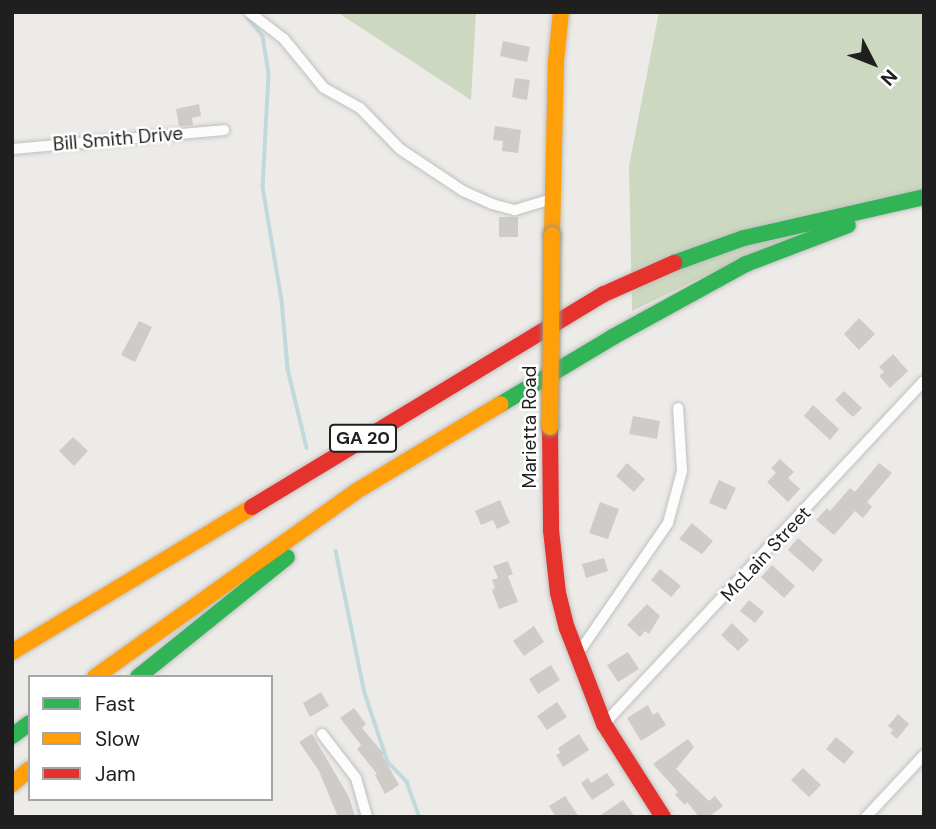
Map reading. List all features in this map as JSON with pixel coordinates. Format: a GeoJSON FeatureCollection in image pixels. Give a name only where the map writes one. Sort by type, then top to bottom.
{"type":"FeatureCollection","features":[{"type":"Feature","properties":{"kind":"main road","name":"Marietta Road"},"geometry":{"type":"LineString","coordinates":[[561,12],[556,72],[552,235],[550,427],[555,569],[567,628],[604,724],[663,817]]}},
{"type":"Feature","properties":{"kind":"main road","name":"GA 20"},"geometry":{"type":"LineString","coordinates":[[12,652],[604,294],[688,256],[744,238],[924,197]]}},
{"type":"Feature","properties":{"kind":"main road","name":"GA 20"},"geometry":{"type":"LineString","coordinates":[[140,675],[276,565],[516,397],[673,303],[746,264],[826,232],[924,203]]}},
{"type":"Feature","properties":{"kind":"main road"},"geometry":{"type":"LineString","coordinates":[[98,675],[355,492],[516,397]]}},
{"type":"Feature","properties":{"kind":"main road"},"geometry":{"type":"LineString","coordinates":[[12,736],[28,724]]}},
{"type":"Feature","properties":{"kind":"main road"},"geometry":{"type":"LineString","coordinates":[[12,783],[28,771]]}},
{"type":"Feature","properties":{"kind":"street"},"geometry":{"type":"LineString","coordinates":[[249,12],[284,39],[324,88],[360,108],[400,149],[463,191],[492,204],[515,210],[555,198]]}},
{"type":"Feature","properties":{"kind":"street","name":"Bill Smith Drive"},"geometry":{"type":"LineString","coordinates":[[12,149],[225,130]]}},
{"type":"Feature","properties":{"kind":"street","name":"McLain Street"},"geometry":{"type":"LineString","coordinates":[[604,724],[816,500],[924,380]]}},
{"type":"Feature","properties":{"kind":"street"},"geometry":{"type":"LineString","coordinates":[[577,655],[668,523],[682,471],[678,408]]}},
{"type":"Feature","properties":{"kind":"street"},"geometry":{"type":"LineString","coordinates":[[322,734],[356,778],[367,817]]}},
{"type":"Feature","properties":{"kind":"street"},"geometry":{"type":"LineString","coordinates":[[866,817],[924,755]]}},
{"type":"Feature","properties":{"kind":"green space"},"geometry":{"type":"Polygon","coordinates":[[[337,12],[476,12],[471,100],[337,12]]]}},
{"type":"Feature","properties":{"kind":"green space"},"geometry":{"type":"Polygon","coordinates":[[[659,12],[924,12],[924,206],[835,221],[725,266],[632,311],[629,166],[659,12]]]}},
{"type":"Feature","properties":{"kind":"building"},"geometry":{"type":"Polygon","coordinates":[[[503,41],[530,47],[527,62],[500,56],[503,41]]]}},
{"type":"Feature","properties":{"kind":"building"},"geometry":{"type":"Polygon","coordinates":[[[515,78],[530,80],[527,100],[512,97],[515,78]]]}},
{"type":"Feature","properties":{"kind":"building"},"geometry":{"type":"Polygon","coordinates":[[[199,104],[201,116],[192,118],[193,125],[179,126],[176,109],[199,104]]]}},
{"type":"Feature","properties":{"kind":"building"},"geometry":{"type":"Polygon","coordinates":[[[495,126],[521,130],[518,153],[502,151],[503,141],[493,140],[495,126]]]}},
{"type":"Feature","properties":{"kind":"building"},"geometry":{"type":"Polygon","coordinates":[[[499,217],[518,217],[518,237],[499,237],[499,217]]]}},
{"type":"Feature","properties":{"kind":"building"},"geometry":{"type":"Polygon","coordinates":[[[859,318],[875,334],[859,350],[844,334],[859,318]]]}},
{"type":"Feature","properties":{"kind":"building"},"geometry":{"type":"Polygon","coordinates":[[[139,321],[152,327],[135,362],[121,355],[139,321]]]}},
{"type":"Feature","properties":{"kind":"building"},"geometry":{"type":"Polygon","coordinates":[[[893,354],[908,371],[890,388],[879,376],[884,372],[879,367],[893,354]]]}},
{"type":"Feature","properties":{"kind":"building"},"geometry":{"type":"Polygon","coordinates":[[[844,391],[862,408],[853,417],[835,400],[844,391]]]}},
{"type":"Feature","properties":{"kind":"building"},"geometry":{"type":"Polygon","coordinates":[[[813,405],[839,429],[830,440],[804,416],[813,405]]]}},
{"type":"Feature","properties":{"kind":"building"},"geometry":{"type":"Polygon","coordinates":[[[633,416],[660,421],[657,439],[629,434],[633,416]]]}},
{"type":"Feature","properties":{"kind":"building"},"geometry":{"type":"Polygon","coordinates":[[[73,437],[88,451],[74,466],[59,451],[73,437]]]}},
{"type":"Feature","properties":{"kind":"building"},"geometry":{"type":"Polygon","coordinates":[[[780,459],[794,472],[788,478],[800,489],[788,502],[767,482],[776,473],[771,468],[780,459]]]}},
{"type":"Feature","properties":{"kind":"building"},"geometry":{"type":"Polygon","coordinates":[[[627,463],[645,479],[634,492],[616,476],[627,463]]]}},
{"type":"Feature","properties":{"kind":"building"},"geometry":{"type":"Polygon","coordinates":[[[879,463],[892,473],[867,502],[872,507],[863,518],[855,511],[834,535],[816,520],[827,508],[830,511],[850,488],[855,492],[879,463]]]}},
{"type":"Feature","properties":{"kind":"building"},"geometry":{"type":"Polygon","coordinates":[[[719,480],[736,488],[726,510],[709,503],[719,480]]]}},
{"type":"Feature","properties":{"kind":"building"},"geometry":{"type":"Polygon","coordinates":[[[500,500],[510,523],[497,529],[493,520],[481,525],[475,511],[500,500]]]}},
{"type":"Feature","properties":{"kind":"building"},"geometry":{"type":"Polygon","coordinates":[[[600,502],[619,509],[608,539],[589,533],[600,502]]]}},
{"type":"Feature","properties":{"kind":"building"},"geometry":{"type":"Polygon","coordinates":[[[692,523],[713,541],[702,554],[679,539],[692,523]]]}},
{"type":"Feature","properties":{"kind":"building"},"geometry":{"type":"Polygon","coordinates":[[[798,538],[823,560],[813,572],[788,550],[798,538]]]}},
{"type":"Feature","properties":{"kind":"building"},"geometry":{"type":"Polygon","coordinates":[[[604,558],[608,571],[586,578],[582,564],[604,558]]]}},
{"type":"Feature","properties":{"kind":"building"},"geometry":{"type":"Polygon","coordinates":[[[508,561],[513,574],[508,576],[518,602],[499,609],[492,590],[495,588],[492,580],[498,578],[493,566],[508,561]]]}},
{"type":"Feature","properties":{"kind":"building"},"geometry":{"type":"Polygon","coordinates":[[[772,565],[795,586],[784,598],[761,577],[772,565]]]}},
{"type":"Feature","properties":{"kind":"building"},"geometry":{"type":"Polygon","coordinates":[[[660,569],[681,586],[671,597],[651,580],[660,569]]]}},
{"type":"Feature","properties":{"kind":"building"},"geometry":{"type":"Polygon","coordinates":[[[749,600],[764,612],[755,623],[740,611],[749,600]]]}},
{"type":"Feature","properties":{"kind":"building"},"geometry":{"type":"Polygon","coordinates":[[[647,604],[660,616],[649,634],[645,631],[640,637],[627,625],[647,604]]]}},
{"type":"Feature","properties":{"kind":"building"},"geometry":{"type":"Polygon","coordinates":[[[732,623],[749,640],[738,651],[721,635],[732,623]]]}},
{"type":"Feature","properties":{"kind":"building"},"geometry":{"type":"Polygon","coordinates":[[[534,626],[544,642],[524,656],[513,641],[534,626]]]}},
{"type":"Feature","properties":{"kind":"building"},"geometry":{"type":"Polygon","coordinates":[[[628,652],[639,669],[618,682],[607,665],[628,652]]]}},
{"type":"Feature","properties":{"kind":"building"},"geometry":{"type":"Polygon","coordinates":[[[551,665],[560,680],[538,694],[529,679],[551,665]]]}},
{"type":"Feature","properties":{"kind":"building"},"geometry":{"type":"Polygon","coordinates":[[[321,692],[329,706],[310,717],[303,703],[321,692]]]}},
{"type":"Feature","properties":{"kind":"building"},"geometry":{"type":"Polygon","coordinates":[[[557,702],[567,717],[547,730],[537,716],[557,702]]]}},
{"type":"Feature","properties":{"kind":"building"},"geometry":{"type":"Polygon","coordinates":[[[648,705],[653,715],[658,712],[666,725],[641,741],[627,718],[648,705]]]}},
{"type":"Feature","properties":{"kind":"building"},"geometry":{"type":"Polygon","coordinates":[[[354,708],[366,724],[362,728],[384,754],[382,755],[399,785],[385,794],[375,775],[377,774],[357,749],[361,745],[340,718],[354,708]]]}},
{"type":"Feature","properties":{"kind":"building"},"geometry":{"type":"Polygon","coordinates":[[[898,714],[909,724],[897,739],[890,733],[893,730],[888,726],[898,714]]]}},
{"type":"Feature","properties":{"kind":"building"},"geometry":{"type":"Polygon","coordinates":[[[312,734],[349,797],[355,817],[338,817],[319,771],[299,742],[312,734]]]}},
{"type":"Feature","properties":{"kind":"building"},"geometry":{"type":"Polygon","coordinates":[[[579,734],[589,750],[563,767],[556,755],[560,753],[558,748],[579,734]]]}},
{"type":"Feature","properties":{"kind":"building"},"geometry":{"type":"Polygon","coordinates":[[[836,737],[854,752],[844,764],[826,749],[836,737]]]}},
{"type":"Feature","properties":{"kind":"building"},"geometry":{"type":"Polygon","coordinates":[[[688,739],[694,747],[676,769],[709,801],[715,796],[723,806],[709,817],[699,817],[687,802],[685,805],[675,795],[678,792],[653,764],[688,739]]]}},
{"type":"Feature","properties":{"kind":"building"},"geometry":{"type":"Polygon","coordinates":[[[803,768],[821,785],[809,797],[791,780],[803,768]]]}},
{"type":"Feature","properties":{"kind":"building"},"geometry":{"type":"Polygon","coordinates":[[[607,773],[615,785],[592,800],[581,783],[588,778],[591,783],[607,773]]]}},
{"type":"Feature","properties":{"kind":"building"},"geometry":{"type":"Polygon","coordinates":[[[565,796],[579,817],[556,817],[549,806],[565,796]]]}},
{"type":"Feature","properties":{"kind":"building"},"geometry":{"type":"Polygon","coordinates":[[[623,800],[635,817],[598,817],[623,800]]]}},
{"type":"Feature","properties":{"kind":"waterway"},"geometry":{"type":"LineString","coordinates":[[248,18],[263,36],[269,74],[263,187],[282,300],[288,369],[307,448]]}},
{"type":"Feature","properties":{"kind":"waterway"},"geometry":{"type":"LineString","coordinates":[[336,551],[365,693],[388,762],[407,782],[420,817]]}},
{"type":"Feature","properties":{"kind":"traffic: fast"},"geometry":{"type":"LineString","coordinates":[[674,263],[744,238],[924,197]]}},
{"type":"Feature","properties":{"kind":"traffic: fast"},"geometry":{"type":"LineString","coordinates":[[501,404],[613,337],[746,264],[848,225]]}},
{"type":"Feature","properties":{"kind":"traffic: fast"},"geometry":{"type":"LineString","coordinates":[[140,675],[287,557]]}},
{"type":"Feature","properties":{"kind":"traffic: fast"},"geometry":{"type":"LineString","coordinates":[[12,736],[28,724]]}},
{"type":"Feature","properties":{"kind":"traffic: slow"},"geometry":{"type":"LineString","coordinates":[[552,235],[556,61],[561,12]]}},
{"type":"Feature","properties":{"kind":"traffic: slow"},"geometry":{"type":"LineString","coordinates":[[550,427],[552,235]]}},
{"type":"Feature","properties":{"kind":"traffic: slow"},"geometry":{"type":"LineString","coordinates":[[98,675],[355,492],[501,404]]}},
{"type":"Feature","properties":{"kind":"traffic: slow"},"geometry":{"type":"LineString","coordinates":[[12,652],[252,507]]}},
{"type":"Feature","properties":{"kind":"traffic: slow"},"geometry":{"type":"LineString","coordinates":[[12,784],[28,771]]}},
{"type":"Feature","properties":{"kind":"traffic: jam"},"geometry":{"type":"LineString","coordinates":[[252,507],[604,294],[674,263]]}},
{"type":"Feature","properties":{"kind":"traffic: jam"},"geometry":{"type":"LineString","coordinates":[[550,427],[551,530],[558,593],[567,628],[604,724],[663,817]]}}]}
